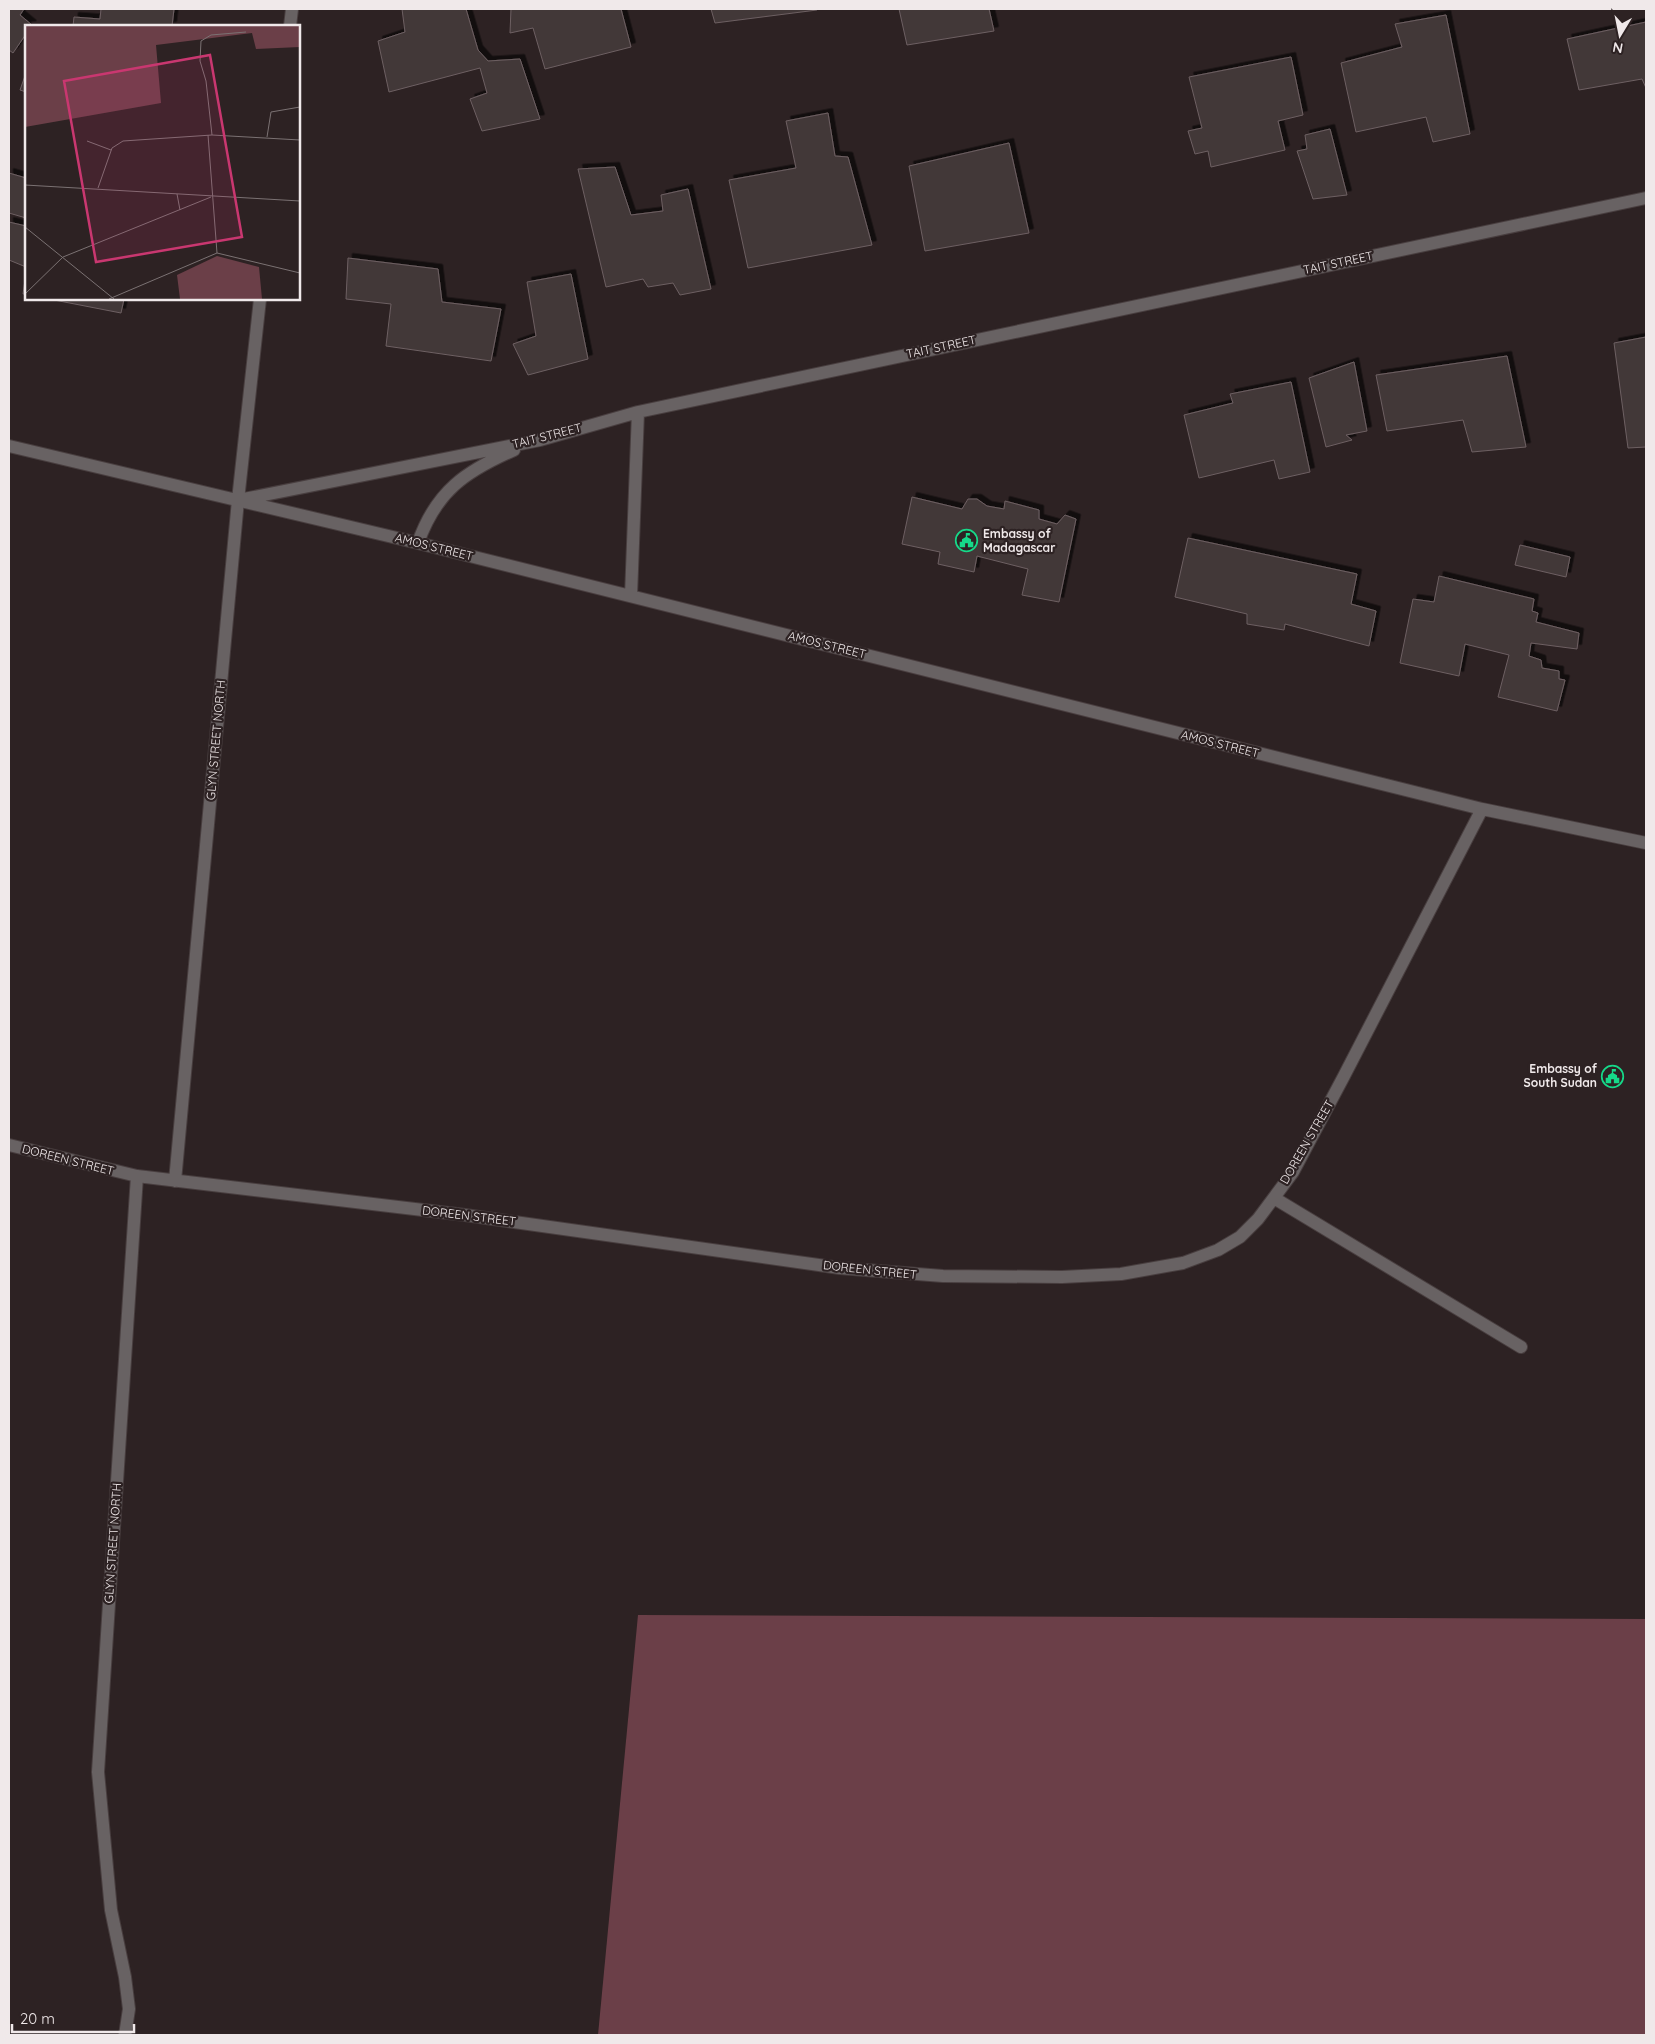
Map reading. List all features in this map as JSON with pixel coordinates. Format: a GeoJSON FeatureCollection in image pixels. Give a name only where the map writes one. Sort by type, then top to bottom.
{"type":"FeatureCollection","features":[{"type":"Feature","properties":{"kind":"street"},"geometry":{"type":"LineString","coordinates":[[290,25],[292,9]]}},
{"type":"Feature","properties":{"kind":"street","name":"TAIT STREET"},"geometry":{"type":"LineString","coordinates":[[238,500],[540,440],[638,412],[1646,198]]}},
{"type":"Feature","properties":{"kind":"street","name":"GLYN STREET NORTH"},"geometry":{"type":"LineString","coordinates":[[175,1182],[238,500],[260,300]]}},
{"type":"Feature","properties":{"kind":"street"},"geometry":{"type":"LineString","coordinates":[[631,596],[638,412]]}},
{"type":"Feature","properties":{"kind":"street"},"geometry":{"type":"LineString","coordinates":[[418,543],[425,522],[432,510],[462,478],[487,462],[540,440]]}},
{"type":"Feature","properties":{"kind":"street","name":"AMOS STREET"},"geometry":{"type":"LineString","coordinates":[[9,446],[418,543],[1482,809],[1646,843]]}},
{"type":"Feature","properties":{"kind":"street","name":"DOREEN STREET"},"geometry":{"type":"LineString","coordinates":[[9,1145],[137,1176],[175,1182],[465,1215],[840,1268],[943,1276],[1062,1277],[1121,1274],[1183,1263],[1218,1250],[1240,1237],[1258,1219],[1293,1172],[1340,1085],[1482,809]]}},
{"type":"Feature","properties":{"kind":"street","name":"GLYN STREET NORTH"},"geometry":{"type":"LineString","coordinates":[[125,2035],[129,2009],[126,1977],[111,1910],[98,1772],[137,1176]]}},
{"type":"Feature","properties":{"kind":"street"},"geometry":{"type":"LineString","coordinates":[[1274,1198],[1521,1347]]}},
{"type":"Feature","properties":{"kind":"shaded area"},"geometry":{"type":"Polygon","coordinates":[[[638,1615],[1646,1619],[1646,2035],[598,2035],[638,1615]]]}},
{"type":"Feature","properties":{"kind":"building"},"geometry":{"type":"Polygon","coordinates":[[[9,9],[24,9],[20,15],[32,25],[25,25],[25,35],[13,53],[9,50],[9,9]]]}},
{"type":"Feature","properties":{"kind":"building"},"geometry":{"type":"Polygon","coordinates":[[[101,9],[174,9],[172,25],[73,25],[74,17],[100,19],[101,9]]]}},
{"type":"Feature","properties":{"kind":"building"},"geometry":{"type":"Polygon","coordinates":[[[402,9],[466,9],[478,50],[488,61],[520,59],[540,119],[482,131],[470,99],[487,93],[480,68],[389,92],[378,41],[405,32],[402,9]]]}},
{"type":"Feature","properties":{"kind":"building"},"geometry":{"type":"Polygon","coordinates":[[[511,9],[621,9],[631,47],[545,69],[533,28],[510,33],[511,9]]]}},
{"type":"Feature","properties":{"kind":"building"},"geometry":{"type":"Polygon","coordinates":[[[711,9],[816,9],[817,10],[715,23],[711,9]]]}},
{"type":"Feature","properties":{"kind":"building"},"geometry":{"type":"Polygon","coordinates":[[[899,9],[989,9],[994,31],[907,45],[899,9]]]}},
{"type":"Feature","properties":{"kind":"building"},"geometry":{"type":"Polygon","coordinates":[[[1446,15],[1470,134],[1433,142],[1426,117],[1356,132],[1341,63],[1402,47],[1395,24],[1446,15]]]}},
{"type":"Feature","properties":{"kind":"building"},"geometry":{"type":"Polygon","coordinates":[[[1646,22],[1646,88],[1642,79],[1579,90],[1567,39],[1646,22]]]}},
{"type":"Feature","properties":{"kind":"building"},"geometry":{"type":"Polygon","coordinates":[[[1291,57],[1303,115],[1278,121],[1285,150],[1211,167],[1208,151],[1195,154],[1188,131],[1202,128],[1189,77],[1291,57]]]}},
{"type":"Feature","properties":{"kind":"building"},"geometry":{"type":"Polygon","coordinates":[[[25,76],[25,92],[20,90],[25,76]]]}},
{"type":"Feature","properties":{"kind":"building"},"geometry":{"type":"Polygon","coordinates":[[[828,113],[835,156],[848,157],[872,245],[748,268],[729,180],[796,168],[786,121],[828,113]]]}},
{"type":"Feature","properties":{"kind":"building"},"geometry":{"type":"Polygon","coordinates":[[[1330,129],[1347,195],[1313,199],[1297,151],[1307,149],[1305,135],[1330,129]]]}},
{"type":"Feature","properties":{"kind":"building"},"geometry":{"type":"Polygon","coordinates":[[[1009,143],[1029,233],[925,251],[909,166],[1009,143]]]}},
{"type":"Feature","properties":{"kind":"building"},"geometry":{"type":"Polygon","coordinates":[[[615,167],[631,215],[663,211],[661,195],[688,189],[711,289],[680,295],[673,283],[648,287],[643,279],[606,287],[578,169],[615,167]]]}},
{"type":"Feature","properties":{"kind":"building"},"geometry":{"type":"Polygon","coordinates":[[[9,173],[25,178],[25,218],[9,213],[9,173]]]}},
{"type":"Feature","properties":{"kind":"building"},"geometry":{"type":"Polygon","coordinates":[[[9,222],[25,226],[25,267],[9,260],[9,222]]]}},
{"type":"Feature","properties":{"kind":"building"},"geometry":{"type":"Polygon","coordinates":[[[348,258],[438,269],[442,302],[501,309],[491,361],[386,346],[391,304],[346,299],[348,258]]]}},
{"type":"Feature","properties":{"kind":"building"},"geometry":{"type":"Polygon","coordinates":[[[571,274],[588,359],[528,375],[513,344],[536,336],[527,282],[571,274]]]}},
{"type":"Feature","properties":{"kind":"building"},"geometry":{"type":"Polygon","coordinates":[[[54,300],[124,300],[121,313],[54,300]]]}},
{"type":"Feature","properties":{"kind":"building"},"geometry":{"type":"Polygon","coordinates":[[[1646,337],[1646,447],[1628,448],[1614,343],[1646,337]]]}},
{"type":"Feature","properties":{"kind":"building"},"geometry":{"type":"Polygon","coordinates":[[[1507,356],[1526,447],[1472,452],[1463,420],[1387,431],[1376,375],[1507,356]]]}},
{"type":"Feature","properties":{"kind":"building"},"geometry":{"type":"Polygon","coordinates":[[[1354,362],[1367,431],[1346,435],[1352,440],[1326,447],[1309,378],[1354,362]]]}},
{"type":"Feature","properties":{"kind":"building"},"geometry":{"type":"Polygon","coordinates":[[[1291,382],[1310,472],[1279,479],[1274,460],[1199,478],[1184,415],[1233,403],[1230,394],[1291,382]]]}},
{"type":"Feature","properties":{"kind":"building"},"geometry":{"type":"Polygon","coordinates":[[[912,497],[962,509],[968,499],[977,499],[987,506],[1004,509],[1005,501],[1039,510],[1039,519],[1057,524],[1065,515],[1076,519],[1059,602],[1022,595],[1028,569],[977,556],[974,572],[938,564],[940,552],[902,544],[912,497]]]}},
{"type":"Feature","properties":{"kind":"building"},"geometry":{"type":"Polygon","coordinates":[[[1188,538],[1357,574],[1351,604],[1376,611],[1369,646],[1285,624],[1284,630],[1247,624],[1247,614],[1175,597],[1188,538]]]}},
{"type":"Feature","properties":{"kind":"building"},"geometry":{"type":"Polygon","coordinates":[[[1520,545],[1570,557],[1566,577],[1515,565],[1520,545]]]}},
{"type":"Feature","properties":{"kind":"building"},"geometry":{"type":"Polygon","coordinates":[[[1439,576],[1534,599],[1532,611],[1538,613],[1536,622],[1579,633],[1577,649],[1531,643],[1529,656],[1541,660],[1542,668],[1559,671],[1559,679],[1565,680],[1557,711],[1498,697],[1509,655],[1465,644],[1459,676],[1400,663],[1413,599],[1434,602],[1439,576]]]}},
{"type":"Feature","properties":{"kind":"place","name":"Embassy of Madagascar"},"geometry":{"type":"Point","coordinates":[967,541]}},
{"type":"Feature","properties":{"kind":"place","name":"Embassy of South Sudan"},"geometry":{"type":"Point","coordinates":[1613,1076]}}]}
